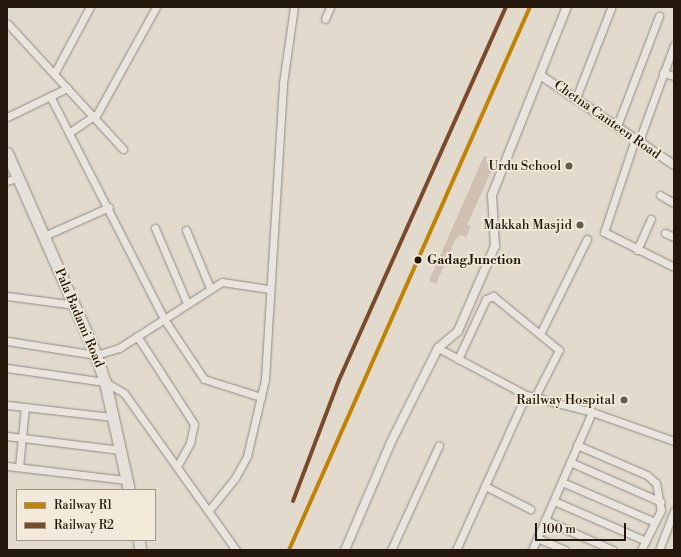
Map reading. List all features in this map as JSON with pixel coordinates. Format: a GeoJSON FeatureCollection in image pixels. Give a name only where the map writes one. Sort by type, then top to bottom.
{"type":"FeatureCollection","features":[{"type":"Feature","properties":{"kind":"main road","name":"Pala Badami Road"},"geometry":{"type":"LineString","coordinates":[[7,154],[12,180],[44,236],[75,305],[106,382],[128,485]]}},
{"type":"Feature","properties":{"kind":"street"},"geometry":{"type":"LineString","coordinates":[[54,74],[90,7]]}},
{"type":"Feature","properties":{"kind":"street"},"geometry":{"type":"LineString","coordinates":[[70,132],[94,118],[156,7]]}},
{"type":"Feature","properties":{"kind":"street"},"geometry":{"type":"LineString","coordinates":[[210,509],[235,478],[247,456],[265,379],[269,289],[283,83],[294,7]]}},
{"type":"Feature","properties":{"kind":"street"},"geometry":{"type":"LineString","coordinates":[[325,18],[330,7]]}},
{"type":"Feature","properties":{"kind":"street"},"geometry":{"type":"LineString","coordinates":[[345,550],[391,442],[438,348],[458,331],[495,246],[492,195],[567,7]]}},
{"type":"Feature","properties":{"kind":"street"},"geometry":{"type":"LineString","coordinates":[[576,98],[611,8]]}},
{"type":"Feature","properties":{"kind":"street"},"geometry":{"type":"LineString","coordinates":[[617,126],[659,16]]}},
{"type":"Feature","properties":{"kind":"street"},"geometry":{"type":"LineString","coordinates":[[8,24],[123,149]]}},
{"type":"Feature","properties":{"kind":"street"},"geometry":{"type":"LineString","coordinates":[[674,45],[637,140],[604,232],[637,250],[674,267]]}},
{"type":"Feature","properties":{"kind":"street"},"geometry":{"type":"LineString","coordinates":[[664,73],[674,76]]}},
{"type":"Feature","properties":{"kind":"street","name":"Chetna Canteen Road"},"geometry":{"type":"LineString","coordinates":[[540,75],[674,165]]}},
{"type":"Feature","properties":{"kind":"street"},"geometry":{"type":"LineString","coordinates":[[7,117],[67,88]]}},
{"type":"Feature","properties":{"kind":"street"},"geometry":{"type":"LineString","coordinates":[[50,96],[109,207],[164,319],[204,379],[261,397]]}},
{"type":"Feature","properties":{"kind":"street"},"geometry":{"type":"LineString","coordinates":[[660,195],[674,203]]}},
{"type":"Feature","properties":{"kind":"street"},"geometry":{"type":"LineString","coordinates":[[44,236],[109,207]]}},
{"type":"Feature","properties":{"kind":"street"},"geometry":{"type":"LineString","coordinates":[[637,250],[651,219]]}},
{"type":"Feature","properties":{"kind":"street"},"geometry":{"type":"LineString","coordinates":[[155,228],[187,303]]}},
{"type":"Feature","properties":{"kind":"street"},"geometry":{"type":"LineString","coordinates":[[186,230],[210,288]]}},
{"type":"Feature","properties":{"kind":"street"},"geometry":{"type":"LineString","coordinates":[[665,233],[674,237]]}},
{"type":"Feature","properties":{"kind":"street"},"geometry":{"type":"LineString","coordinates":[[540,334],[587,239]]}},
{"type":"Feature","properties":{"kind":"street"},"geometry":{"type":"LineString","coordinates":[[7,341],[96,355],[119,348],[210,288],[229,282],[269,289]]}},
{"type":"Feature","properties":{"kind":"street"},"geometry":{"type":"LineString","coordinates":[[7,296],[75,305]]}},
{"type":"Feature","properties":{"kind":"street"},"geometry":{"type":"LineString","coordinates":[[458,359],[487,296],[540,334],[560,353],[535,397]]}},
{"type":"Feature","properties":{"kind":"street"},"geometry":{"type":"LineString","coordinates":[[138,336],[194,424],[190,443],[178,465]]}},
{"type":"Feature","properties":{"kind":"street"},"geometry":{"type":"LineString","coordinates":[[438,348],[526,395],[592,412],[674,441]]}},
{"type":"Feature","properties":{"kind":"street"},"geometry":{"type":"LineString","coordinates":[[7,368],[106,382],[132,401],[210,509],[236,550]]}},
{"type":"Feature","properties":{"kind":"street"},"geometry":{"type":"LineString","coordinates":[[456,550],[526,395]]}},
{"type":"Feature","properties":{"kind":"street"},"geometry":{"type":"LineString","coordinates":[[7,405],[113,416]]}},
{"type":"Feature","properties":{"kind":"street"},"geometry":{"type":"LineString","coordinates":[[19,467],[25,407]]}},
{"type":"Feature","properties":{"kind":"street"},"geometry":{"type":"LineString","coordinates":[[532,550],[592,412]]}},
{"type":"Feature","properties":{"kind":"street"},"geometry":{"type":"LineString","coordinates":[[7,436],[120,450]]}},
{"type":"Feature","properties":{"kind":"street"},"geometry":{"type":"LineString","coordinates":[[391,550],[439,445]]}},
{"type":"Feature","properties":{"kind":"street"},"geometry":{"type":"LineString","coordinates":[[577,445],[652,479],[661,502],[662,510],[641,550]]}},
{"type":"Feature","properties":{"kind":"street"},"geometry":{"type":"LineString","coordinates":[[570,462],[661,502]]}},
{"type":"Feature","properties":{"kind":"street"},"geometry":{"type":"LineString","coordinates":[[7,466],[128,485]]}},
{"type":"Feature","properties":{"kind":"street"},"geometry":{"type":"LineString","coordinates":[[562,482],[655,522]]}},
{"type":"Feature","properties":{"kind":"street"},"geometry":{"type":"LineString","coordinates":[[485,486],[530,509]]}},
{"type":"Feature","properties":{"kind":"street"},"geometry":{"type":"LineString","coordinates":[[554,501],[646,541]]}},
{"type":"Feature","properties":{"kind":"street"},"geometry":{"type":"LineString","coordinates":[[659,550],[672,520],[674,511]]}},
{"type":"Feature","properties":{"kind":"street"},"geometry":{"type":"LineString","coordinates":[[545,520],[613,550]]}},
{"type":"Feature","properties":{"kind":"street"},"geometry":{"type":"LineString","coordinates":[[537,538],[565,550]]}},
{"type":"Feature","properties":{"kind":"building"},"geometry":{"type":"Polygon","coordinates":[[[484,156],[496,161],[467,225],[471,226],[466,237],[460,235],[455,240],[436,284],[429,281],[484,156]]]}},
{"type":"Feature","properties":{"kind":"rail line","name":"R2"},"geometry":{"type":"LineString","coordinates":[[293,501],[339,380],[506,7]]}},
{"type":"Feature","properties":{"kind":"rail line","name":"R1"},"geometry":{"type":"LineString","coordinates":[[289,550],[530,7]]}},
{"type":"Feature","properties":{"kind":"place","name":"Urdu School"},"geometry":{"type":"Point","coordinates":[569,166]}},
{"type":"Feature","properties":{"kind":"place","name":"Makkah Masjid"},"geometry":{"type":"Point","coordinates":[580,225]}},
{"type":"Feature","properties":{"kind":"place","name":"Gadag Junction"},"geometry":{"type":"Point","coordinates":[418,260]}},
{"type":"Feature","properties":{"kind":"place","name":"Railway Hospital"},"geometry":{"type":"Point","coordinates":[624,400]}}]}
